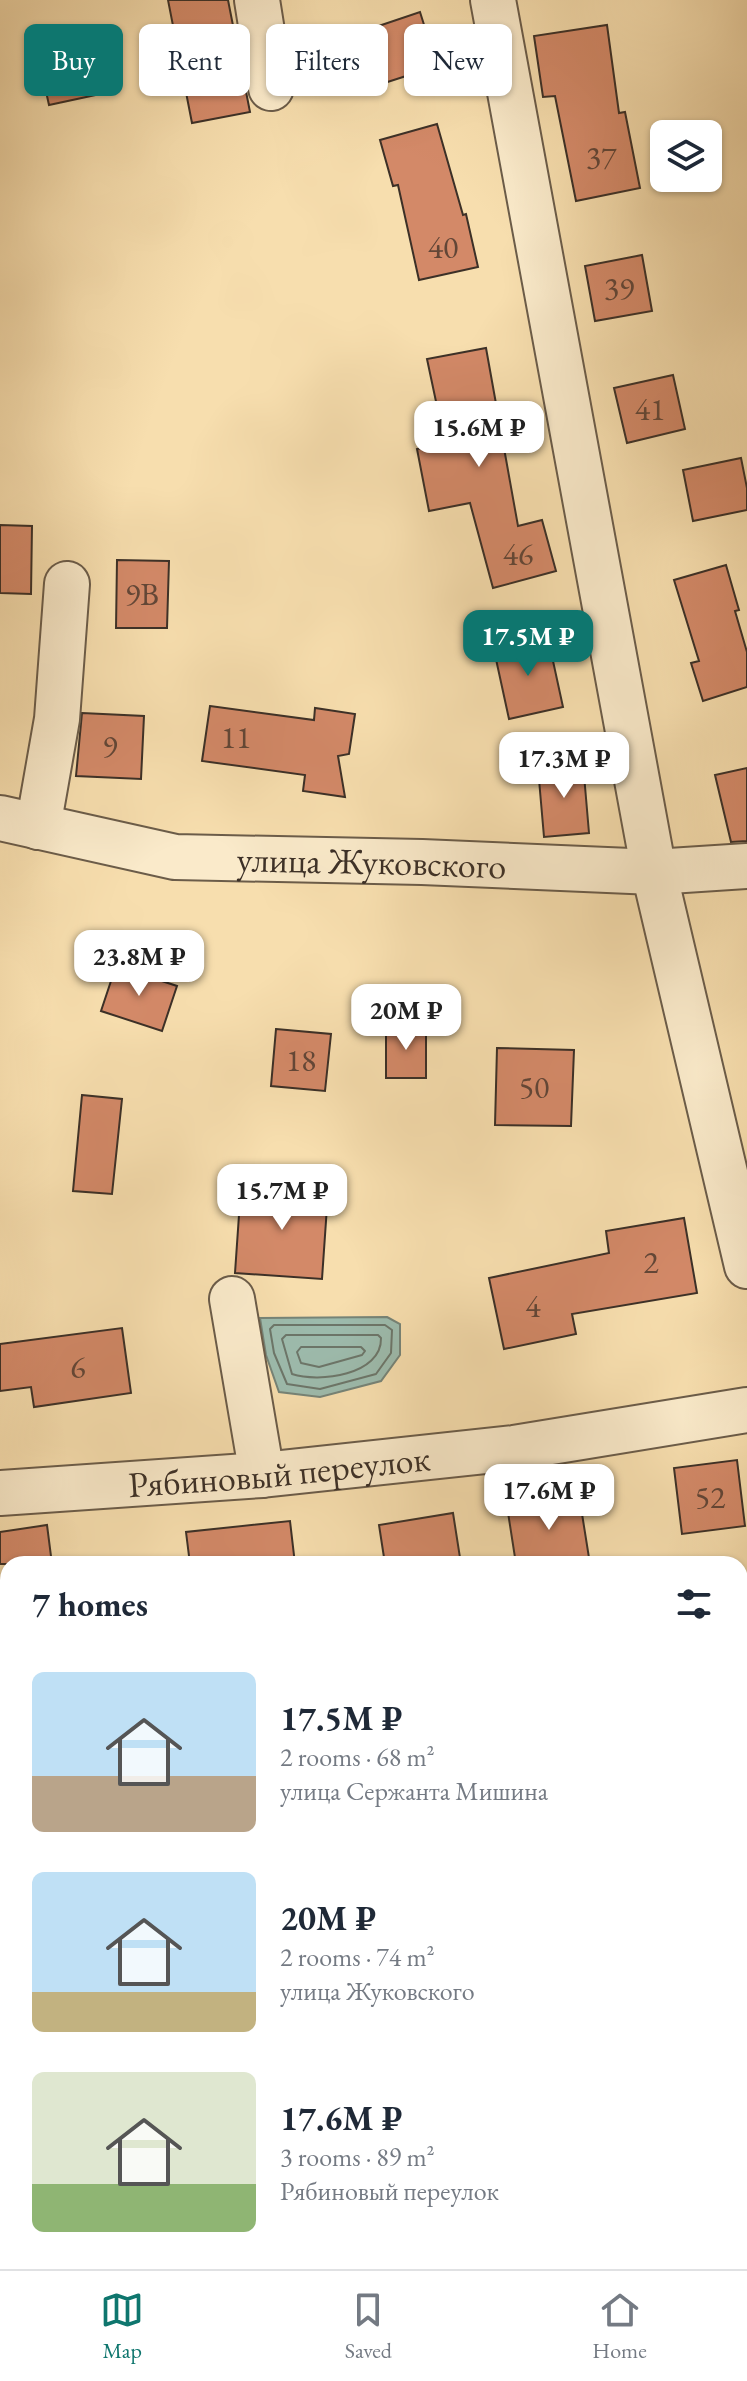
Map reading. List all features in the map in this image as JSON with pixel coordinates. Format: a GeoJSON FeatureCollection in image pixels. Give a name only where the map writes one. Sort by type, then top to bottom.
{"type":"FeatureCollection","features":[{"type":"Feature","properties":{"kind":"street"},"geometry":{"type":"LineString","coordinates":[[257,0],[266,57]]}},
{"type":"Feature","properties":{"kind":"street"},"geometry":{"type":"LineString","coordinates":[[493,0],[654,872],[747,1266]]}},
{"type":"Feature","properties":{"kind":"street"},"geometry":{"type":"LineString","coordinates":[[19,822],[57,719],[67,584]]}},
{"type":"Feature","properties":{"kind":"street","name":"улица Жуковского"},"geometry":{"type":"LineString","coordinates":[[19,822],[175,857],[422,862],[654,872],[747,866]]}},
{"type":"Feature","properties":{"kind":"street"},"geometry":{"type":"LineString","coordinates":[[232,1299],[262,1475]]}},
{"type":"Feature","properties":{"kind":"street","name":"Рябиновый переулок"},"geometry":{"type":"LineString","coordinates":[[0,1493],[262,1475],[514,1448],[747,1410]]}},
{"type":"Feature","properties":{"kind":"water"},"geometry":{"type":"Polygon","coordinates":[[[387,1317],[400,1324],[400,1355],[381,1381],[320,1397],[279,1392],[266,1355],[260,1318],[387,1317]]]}},
{"type":"Feature","properties":{"kind":"building"},"geometry":{"type":"Polygon","coordinates":[[[168,0],[228,0],[233,24],[173,24],[168,0]]]}},
{"type":"Feature","properties":{"kind":"building"},"geometry":{"type":"Polygon","coordinates":[[[420,12],[424,24],[404,24],[404,77],[388,82],[388,24],[385,24],[420,12]]]}},
{"type":"Feature","properties":{"kind":"building"},"geometry":{"type":"Polygon","coordinates":[[[607,25],[619,113],[625,112],[640,188],[576,201],[555,96],[543,97],[534,36],[607,25]]]}},
{"type":"Feature","properties":{"kind":"building"},"geometry":{"type":"Polygon","coordinates":[[[47,96],[91,96],[49,105],[47,96]]]}},
{"type":"Feature","properties":{"kind":"building"},"geometry":{"type":"Polygon","coordinates":[[[187,96],[247,96],[250,112],[192,123],[187,96]]]}},
{"type":"Feature","properties":{"kind":"building"},"geometry":{"type":"Polygon","coordinates":[[[437,124],[463,215],[466,214],[478,267],[419,280],[398,185],[393,186],[380,140],[437,124]]]}},
{"type":"Feature","properties":{"kind":"building"},"geometry":{"type":"Polygon","coordinates":[[[642,255],[652,311],[595,321],[585,266],[642,255]]]}},
{"type":"Feature","properties":{"kind":"building"},"geometry":{"type":"Polygon","coordinates":[[[486,348],[518,526],[542,520],[556,571],[493,588],[470,503],[429,511],[417,449],[445,444],[427,359],[486,348]]]}},
{"type":"Feature","properties":{"kind":"building"},"geometry":{"type":"Polygon","coordinates":[[[673,375],[685,429],[627,443],[614,388],[673,375]]]}},
{"type":"Feature","properties":{"kind":"building"},"geometry":{"type":"Polygon","coordinates":[[[741,458],[747,488],[747,510],[693,521],[683,470],[741,458]]]}},
{"type":"Feature","properties":{"kind":"building"},"geometry":{"type":"Polygon","coordinates":[[[0,525],[32,526],[31,594],[0,593],[0,525]]]}},
{"type":"Feature","properties":{"kind":"building"},"geometry":{"type":"Polygon","coordinates":[[[117,560],[169,561],[167,628],[116,628],[117,560]]]}},
{"type":"Feature","properties":{"kind":"building"},"geometry":{"type":"Polygon","coordinates":[[[726,565],[747,652],[747,687],[703,701],[691,663],[699,661],[674,580],[726,565]]]}},
{"type":"Feature","properties":{"kind":"building"},"geometry":{"type":"Polygon","coordinates":[[[548,638],[563,707],[509,719],[494,650],[548,638]]]}},
{"type":"Feature","properties":{"kind":"building"},"geometry":{"type":"Polygon","coordinates":[[[210,706],[314,720],[315,708],[355,714],[349,754],[338,756],[345,797],[303,791],[305,775],[202,761],[210,706]]]}},
{"type":"Feature","properties":{"kind":"building"},"geometry":{"type":"Polygon","coordinates":[[[82,713],[144,716],[141,779],[76,776],[82,713]]]}},
{"type":"Feature","properties":{"kind":"building"},"geometry":{"type":"Polygon","coordinates":[[[583,763],[589,833],[544,837],[538,768],[583,763]]]}},
{"type":"Feature","properties":{"kind":"building"},"geometry":{"type":"Polygon","coordinates":[[[747,768],[747,841],[731,842],[715,775],[747,768]]]}},
{"type":"Feature","properties":{"kind":"building"},"geometry":{"type":"Polygon","coordinates":[[[116,966],[177,986],[162,1031],[101,1011],[116,966]]]}},
{"type":"Feature","properties":{"kind":"building"},"geometry":{"type":"Polygon","coordinates":[[[386,1026],[426,1026],[426,1078],[386,1078],[386,1026]]]}},
{"type":"Feature","properties":{"kind":"building"},"geometry":{"type":"Polygon","coordinates":[[[276,1029],[331,1034],[325,1091],[271,1086],[276,1029]]]}},
{"type":"Feature","properties":{"kind":"building"},"geometry":{"type":"Polygon","coordinates":[[[497,1048],[574,1050],[571,1126],[495,1125],[497,1048]]]}},
{"type":"Feature","properties":{"kind":"building"},"geometry":{"type":"Polygon","coordinates":[[[82,1095],[122,1099],[112,1194],[73,1191],[82,1095]]]}},
{"type":"Feature","properties":{"kind":"building"},"geometry":{"type":"Polygon","coordinates":[[[241,1186],[328,1192],[322,1279],[235,1273],[241,1186]]]}},
{"type":"Feature","properties":{"kind":"building"},"geometry":{"type":"Polygon","coordinates":[[[684,1218],[697,1293],[572,1314],[576,1334],[504,1349],[489,1278],[609,1253],[606,1231],[684,1218]]]}},
{"type":"Feature","properties":{"kind":"building"},"geometry":{"type":"Polygon","coordinates":[[[122,1328],[131,1393],[34,1407],[31,1387],[0,1391],[0,1344],[122,1328]]]}},
{"type":"Feature","properties":{"kind":"building"},"geometry":{"type":"Polygon","coordinates":[[[737,1460],[745,1526],[682,1534],[674,1468],[737,1460]]]}},
{"type":"Feature","properties":{"kind":"building"},"geometry":{"type":"Polygon","coordinates":[[[579,1495],[589,1556],[515,1556],[507,1506],[579,1495]]]}},
{"type":"Feature","properties":{"kind":"building"},"geometry":{"type":"Polygon","coordinates":[[[453,1513],[460,1556],[384,1556],[379,1525],[453,1513]]]}},
{"type":"Feature","properties":{"kind":"building"},"geometry":{"type":"Polygon","coordinates":[[[290,1521],[294,1556],[189,1556],[186,1532],[290,1521]]]}},
{"type":"Feature","properties":{"kind":"building"},"geometry":{"type":"Polygon","coordinates":[[[47,1525],[51,1556],[0,1556],[0,1532],[47,1525]]]}}]}
